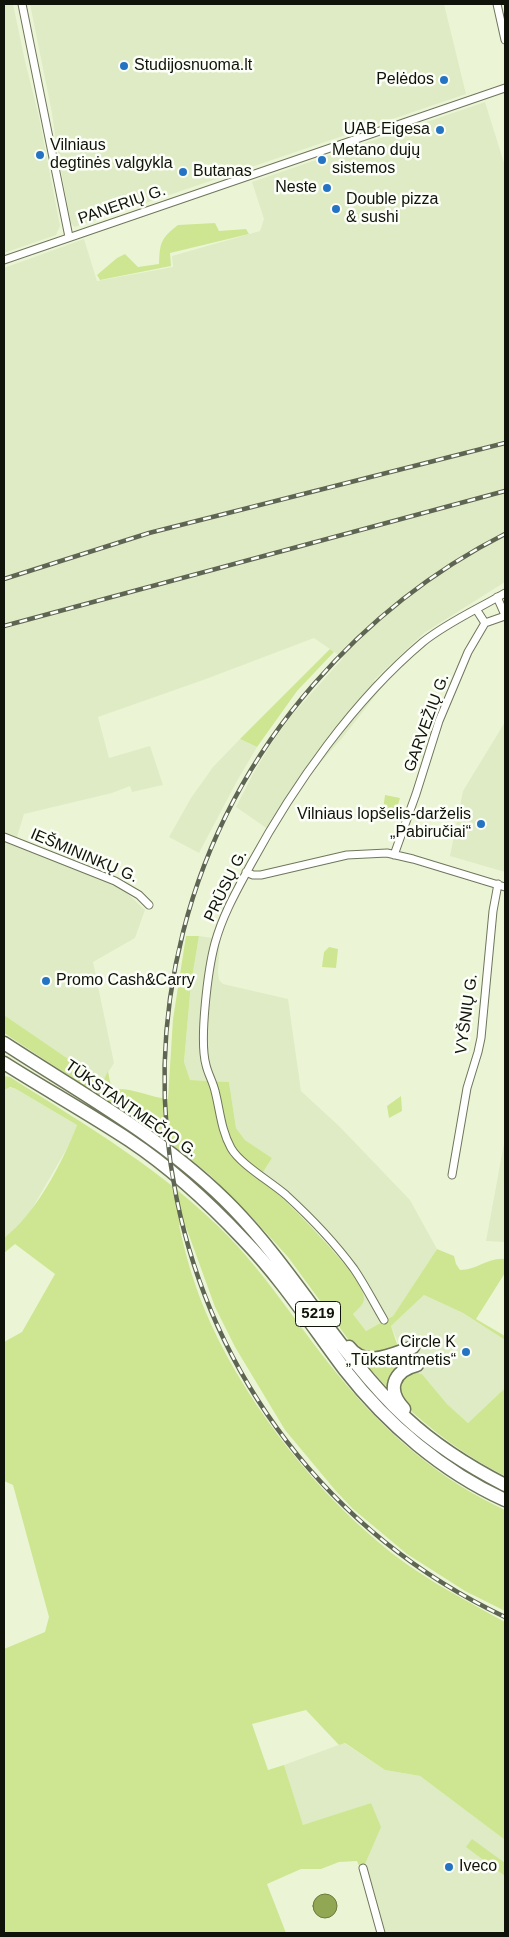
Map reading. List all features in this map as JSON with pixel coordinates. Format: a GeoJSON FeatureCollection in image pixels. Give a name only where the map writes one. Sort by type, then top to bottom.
{"type":"FeatureCollection","features":[{"type":"Feature","properties":{"kind":"highway","name":"TŪKSTANTMEČIO G."},"geometry":{"type":"LineString","coordinates":[[4,1043],[140,1131],[199,1176],[255,1231],[285,1268],[355,1363],[385,1397],[407,1419],[431,1438],[470,1466],[505,1485]]}},
{"type":"Feature","properties":{"kind":"highway","name":"TŪKSTANTMEČIO G."},"geometry":{"type":"LineString","coordinates":[[4,1063],[130,1141],[187,1186],[221,1216],[251,1248],[275,1276],[346,1371],[375,1405],[430,1454],[463,1476],[505,1500]]}},
{"type":"Feature","properties":{"kind":"highway"},"geometry":{"type":"LineString","coordinates":[[4,1074],[21,1074]]}},
{"type":"Feature","properties":{"kind":"highway"},"geometry":{"type":"LineString","coordinates":[[328,1326],[357,1355],[365,1358],[380,1358],[413,1347]]}},
{"type":"Feature","properties":{"kind":"highway"},"geometry":{"type":"LineString","coordinates":[[417,1365],[406,1369],[398,1375],[394,1386],[395,1394],[398,1403],[431,1438]]}},
{"type":"Feature","properties":{"kind":"street"},"geometry":{"type":"LineString","coordinates":[[22,4],[69,237]]}},
{"type":"Feature","properties":{"kind":"street"},"geometry":{"type":"LineString","coordinates":[[497,4],[505,40]]}},
{"type":"Feature","properties":{"kind":"street","name":"PANERIŲ G."},"geometry":{"type":"LineString","coordinates":[[4,260],[505,88]]}},
{"type":"Feature","properties":{"kind":"street","name":"PRŪSŲ G."},"geometry":{"type":"LineString","coordinates":[[384,1320],[353,1268],[320,1230],[286,1196],[234,1152],[224,1131],[214,1088],[205,1064],[205,1008],[214,946],[221,922],[231,900],[267,835],[298,788],[362,702],[382,680],[424,642],[505,593]]}},
{"type":"Feature","properties":{"kind":"street"},"geometry":{"type":"LineString","coordinates":[[476,609],[485,623],[505,616],[497,598]]}},
{"type":"Feature","properties":{"kind":"street","name":"GARVEŽIŲ G."},"geometry":{"type":"LineString","coordinates":[[394,855],[447,701],[468,652],[485,623]]}},
{"type":"Feature","properties":{"kind":"street","name":"IEŠMININKŲ G."},"geometry":{"type":"LineString","coordinates":[[4,837],[115,881],[140,895],[149,905]]}},
{"type":"Feature","properties":{"kind":"street"},"geometry":{"type":"LineString","coordinates":[[246,872],[253,875],[262,875],[347,855],[375,853],[394,855],[505,887]]}},
{"type":"Feature","properties":{"kind":"street","name":"VYŠNIŲ G."},"geometry":{"type":"LineString","coordinates":[[452,1175],[466,1088],[478,1052],[493,911],[498,884]]}},
{"type":"Feature","properties":{"kind":"street"},"geometry":{"type":"LineString","coordinates":[[362,1868],[381,1933]]}},
{"type":"Feature","properties":{"kind":"shaded area"},"geometry":{"type":"Polygon","coordinates":[[[4,4],[13,4],[39,117],[60,226],[56,235],[4,253],[4,4]]]}},
{"type":"Feature","properties":{"kind":"shaded area"},"geometry":{"type":"Polygon","coordinates":[[[30,4],[444,4],[466,94],[75,227],[71,224],[52,113],[30,4]]]}},
{"type":"Feature","properties":{"kind":"shaded area"},"geometry":{"type":"Polygon","coordinates":[[[485,102],[505,166],[505,582],[424,633],[374,680],[382,687],[343,737],[313,771],[272,832],[236,807],[271,744],[291,716],[343,658],[314,638],[98,717],[109,758],[150,746],[163,785],[132,792],[130,786],[112,793],[24,814],[17,837],[111,878],[145,910],[135,938],[93,962],[114,1063],[104,1079],[83,1069],[4,1015],[4,268],[84,239],[97,281],[173,267],[172,256],[260,231],[264,219],[252,182],[485,102]]]}},
{"type":"Feature","properties":{"kind":"shaded area"},"geometry":{"type":"Polygon","coordinates":[[[215,223],[219,231],[246,229],[249,234],[170,253],[171,266],[100,280],[97,275],[117,258],[125,254],[138,267],[159,264],[162,242],[178,225],[215,223]]]}},
{"type":"Feature","properties":{"kind":"shaded area"},"geometry":{"type":"Polygon","coordinates":[[[330,649],[334,652],[297,691],[257,747],[240,739],[330,649]]]}},
{"type":"Feature","properties":{"kind":"shaded area","name":"Vilniaus lopšelis-darželis „Pabiručiai“"},"geometry":{"type":"Polygon","coordinates":[[[505,722],[505,872],[450,856],[463,791],[505,722]]]}},
{"type":"Feature","properties":{"kind":"shaded area"},"geometry":{"type":"Polygon","coordinates":[[[240,739],[257,747],[199,853],[169,837],[191,798],[213,767],[240,739]]]}},
{"type":"Feature","properties":{"kind":"shaded area"},"geometry":{"type":"Polygon","coordinates":[[[385,795],[400,798],[395,815],[388,819],[382,818],[385,795]]]}},
{"type":"Feature","properties":{"kind":"shaded area"},"geometry":{"type":"Polygon","coordinates":[[[186,936],[199,936],[191,984],[184,1062],[190,1080],[229,1082],[236,1128],[245,1140],[272,1158],[260,1177],[320,1236],[352,1273],[361,1288],[364,1299],[362,1305],[353,1314],[366,1331],[393,1316],[437,1249],[454,1256],[460,1270],[494,1260],[505,1259],[505,1273],[476,1319],[505,1336],[505,1340],[463,1313],[424,1295],[391,1326],[398,1347],[373,1355],[356,1350],[288,1257],[210,1175],[136,1116],[98,1095],[4,1033],[4,1015],[83,1069],[104,1079],[108,1071],[110,1082],[115,1089],[129,1090],[168,1099],[173,1019],[186,936]]]}},
{"type":"Feature","properties":{"kind":"shaded area"},"geometry":{"type":"Polygon","coordinates":[[[199,936],[220,939],[218,972],[219,980],[223,984],[288,999],[301,1091],[339,1126],[410,1200],[437,1249],[393,1316],[366,1331],[353,1314],[364,1301],[352,1274],[323,1238],[260,1177],[272,1158],[245,1140],[236,1128],[229,1082],[190,1080],[184,1063],[191,984],[199,936]]]}},
{"type":"Feature","properties":{"kind":"shaded area"},"geometry":{"type":"Polygon","coordinates":[[[329,947],[338,949],[336,968],[322,967],[324,952],[329,947]]]}},
{"type":"Feature","properties":{"kind":"shaded area"},"geometry":{"type":"Polygon","coordinates":[[[4,1076],[10,1077],[96,1132],[179,1191],[245,1254],[329,1364],[379,1420],[417,1455],[438,1471],[459,1485],[505,1510],[505,1611],[465,1591],[407,1554],[353,1509],[335,1490],[285,1430],[235,1347],[215,1307],[186,1227],[179,1225],[196,1288],[219,1340],[256,1404],[301,1464],[351,1518],[392,1553],[439,1585],[505,1622],[505,1840],[420,1776],[385,1770],[345,1743],[339,1745],[306,1710],[252,1724],[268,1770],[284,1765],[303,1825],[371,1803],[381,1827],[365,1864],[360,1868],[357,1861],[339,1862],[321,1869],[301,1869],[267,1884],[286,1933],[4,1933],[4,1649],[45,1632],[49,1617],[13,1485],[4,1481],[4,1342],[22,1332],[55,1274],[15,1244],[4,1253],[4,1238],[27,1216],[47,1187],[77,1125],[16,1089],[10,1087],[4,1090],[4,1076]]]}},
{"type":"Feature","properties":{"kind":"shaded area"},"geometry":{"type":"Polygon","coordinates":[[[7,1087],[16,1089],[77,1125],[70,1143],[29,1214],[17,1229],[4,1238],[4,1090],[7,1087]]]}},
{"type":"Feature","properties":{"kind":"shaded area"},"geometry":{"type":"Polygon","coordinates":[[[401,1096],[402,1111],[389,1118],[387,1106],[401,1096]]]}},
{"type":"Feature","properties":{"kind":"shaded area"},"geometry":{"type":"Polygon","coordinates":[[[505,1138],[505,1242],[486,1241],[505,1138]]]}},
{"type":"Feature","properties":{"kind":"shaded area"},"geometry":{"type":"Polygon","coordinates":[[[424,1295],[463,1313],[505,1340],[505,1388],[468,1423],[447,1404],[422,1374],[410,1371],[391,1326],[424,1295]]]}},
{"type":"Feature","properties":{"kind":"shaded area"},"geometry":{"type":"Polygon","coordinates":[[[398,1357],[402,1365],[394,1372],[389,1390],[367,1365],[398,1357]]]}},
{"type":"Feature","properties":{"kind":"shaded area"},"geometry":{"type":"Polygon","coordinates":[[[410,1371],[422,1374],[447,1404],[468,1423],[505,1388],[505,1476],[476,1460],[450,1442],[400,1401],[398,1394],[401,1376],[410,1371]]]}},
{"type":"Feature","properties":{"kind":"shaded area"},"geometry":{"type":"Polygon","coordinates":[[[344,1743],[385,1770],[420,1776],[505,1840],[505,1933],[378,1933],[360,1868],[365,1864],[371,1803],[303,1826],[284,1765],[344,1743]]]}},
{"type":"Feature","properties":{"kind":"shaded area"},"geometry":{"type":"Polygon","coordinates":[[[472,1839],[505,1863],[505,1876],[466,1847],[472,1839]]]}},
{"type":"Feature","properties":{"kind":"shaded area"},"geometry":{"type":"Polygon","coordinates":[[[325,1894],[334,1897],[337,1906],[334,1915],[325,1918],[316,1915],[313,1906],[316,1897],[325,1894]]]}},
{"type":"Feature","properties":{"kind":"railway"},"geometry":{"type":"LineString","coordinates":[[4,579],[149,533],[505,443]]}},
{"type":"Feature","properties":{"kind":"railway"},"geometry":{"type":"LineString","coordinates":[[4,626],[505,491]]}},
{"type":"Feature","properties":{"kind":"railway"},"geometry":{"type":"LineString","coordinates":[[505,534],[452,564],[427,581],[356,640],[314,684],[233,803],[183,932],[165,1066],[177,1198],[218,1325],[287,1441],[383,1540],[505,1617]]}},
{"type":"Feature","properties":{"kind":"place","name":"Studijosnuoma.lt"},"geometry":{"type":"Point","coordinates":[124,66]}},
{"type":"Feature","properties":{"kind":"place","name":"Pelėdos"},"geometry":{"type":"Point","coordinates":[444,80]}},
{"type":"Feature","properties":{"kind":"place","name":"UAB Eigesa"},"geometry":{"type":"Point","coordinates":[440,130]}},
{"type":"Feature","properties":{"kind":"place","name":"Vilniaus degtinės valgykla"},"geometry":{"type":"Point","coordinates":[40,155]}},
{"type":"Feature","properties":{"kind":"place","name":"Metano dujų sistemos"},"geometry":{"type":"Point","coordinates":[322,160]}},
{"type":"Feature","properties":{"kind":"place","name":"Butanas"},"geometry":{"type":"Point","coordinates":[183,172]}},
{"type":"Feature","properties":{"kind":"place","name":"Neste"},"geometry":{"type":"Point","coordinates":[327,188]}},
{"type":"Feature","properties":{"kind":"place","name":"Double pizza & sushi"},"geometry":{"type":"Point","coordinates":[336,209]}},
{"type":"Feature","properties":{"kind":"place","name":"Vilniaus lopšelis-darželis „Pabiručiai“"},"geometry":{"type":"Point","coordinates":[481,824]}},
{"type":"Feature","properties":{"kind":"place","name":"Promo Cash&Carry"},"geometry":{"type":"Point","coordinates":[46,981]}},
{"type":"Feature","properties":{"kind":"place","name":"Circle K „Tūkstantmetis“"},"geometry":{"type":"Point","coordinates":[466,1352]}},
{"type":"Feature","properties":{"kind":"place","name":"Iveco"},"geometry":{"type":"Point","coordinates":[449,1867]}}]}
